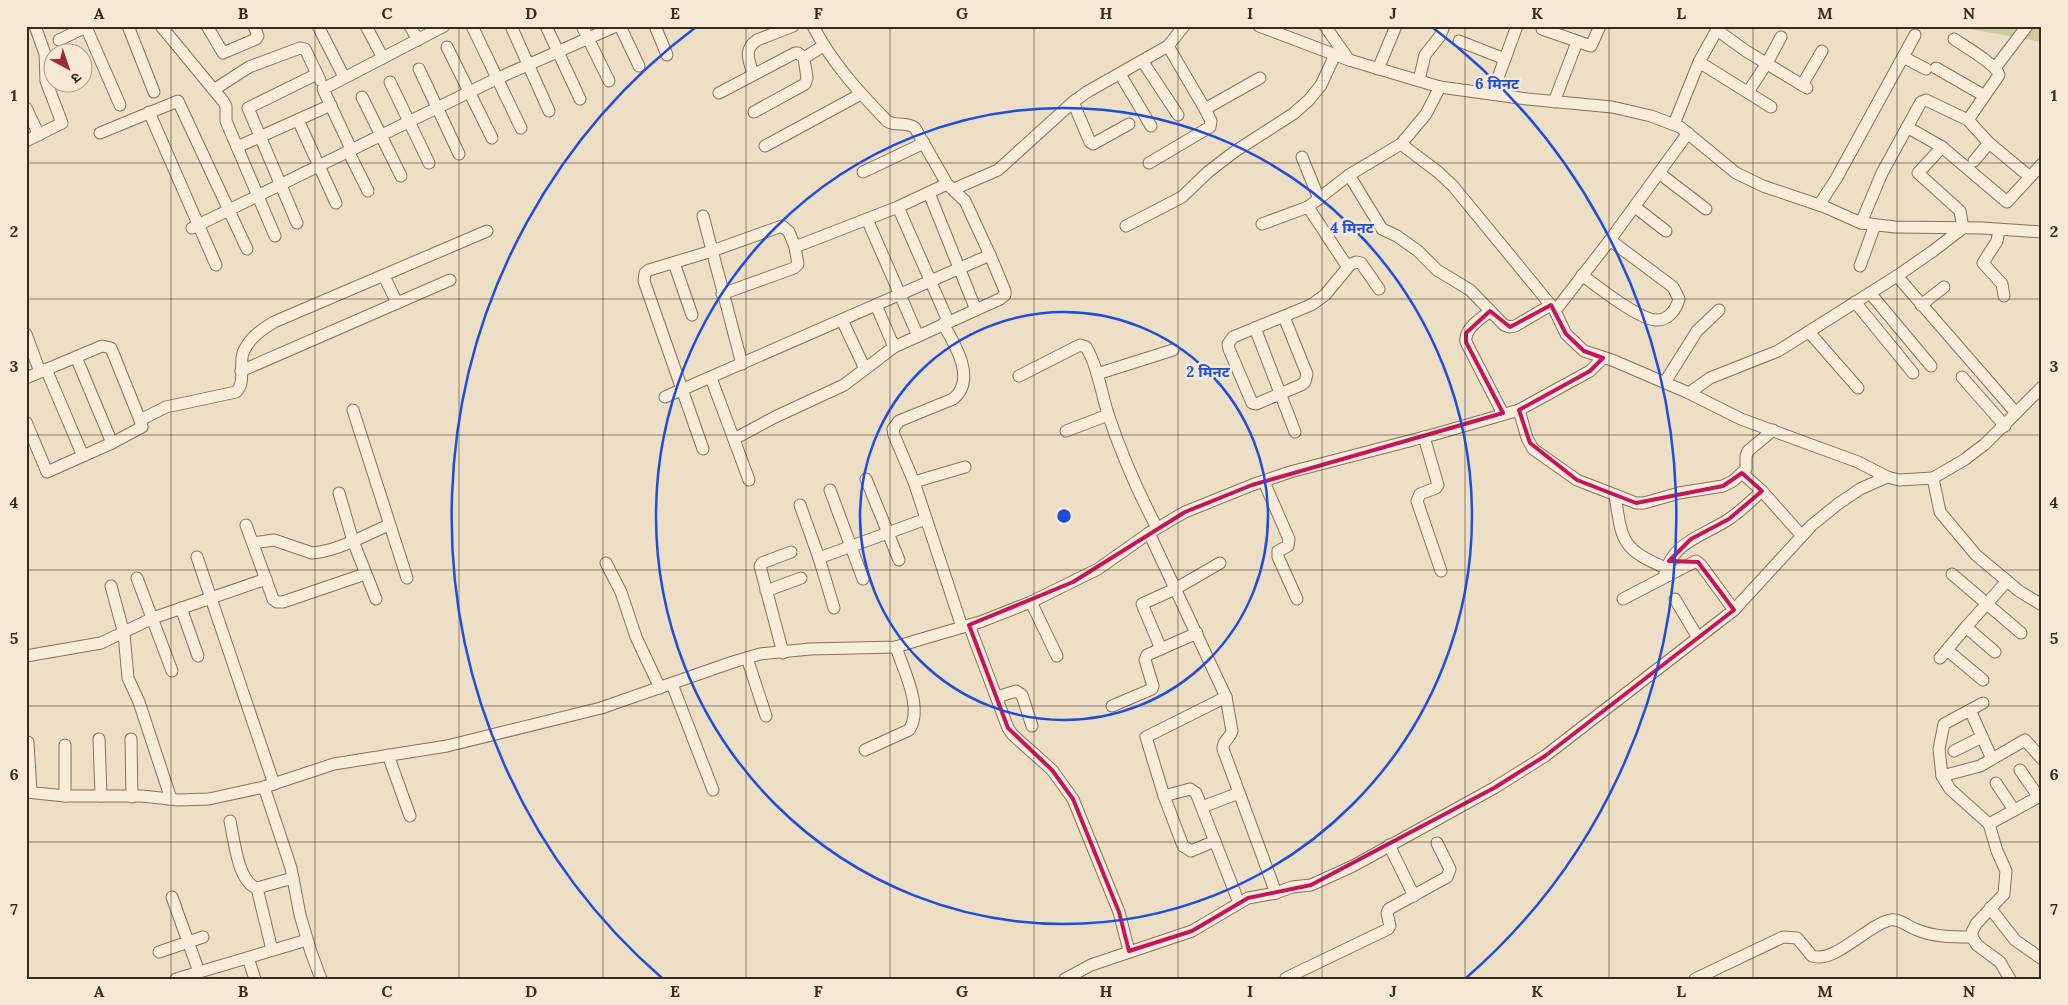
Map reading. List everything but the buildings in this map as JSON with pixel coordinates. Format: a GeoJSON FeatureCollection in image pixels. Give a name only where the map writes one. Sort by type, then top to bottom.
{"type":"FeatureCollection","features":[{"type":"Feature","properties":{"kind":"street"},"geometry":{"type":"LineString","coordinates":[[128,26],[154,92]]}},
{"type":"Feature","properties":{"kind":"street"},"geometry":{"type":"LineString","coordinates":[[161,26],[224,100],[226,121],[275,236]]}},
{"type":"Feature","properties":{"kind":"street"},"geometry":{"type":"LineString","coordinates":[[207,26],[223,53],[256,38],[258,36],[254,26]]}},
{"type":"Feature","properties":{"kind":"street"},"geometry":{"type":"LineString","coordinates":[[318,26],[344,77]]}},
{"type":"Feature","properties":{"kind":"street"},"geometry":{"type":"LineString","coordinates":[[366,26],[383,58]]}},
{"type":"Feature","properties":{"kind":"street"},"geometry":{"type":"LineString","coordinates":[[410,26],[418,40]]}},
{"type":"Feature","properties":{"kind":"street"},"geometry":{"type":"LineString","coordinates":[[323,89],[444,26]]}},
{"type":"Feature","properties":{"kind":"street"},"geometry":{"type":"LineString","coordinates":[[472,26],[521,128]]}},
{"type":"Feature","properties":{"kind":"street"},"geometry":{"type":"LineString","coordinates":[[511,26],[549,111]]}},
{"type":"Feature","properties":{"kind":"street"},"geometry":{"type":"LineString","coordinates":[[546,26],[580,99]]}},
{"type":"Feature","properties":{"kind":"street"},"geometry":{"type":"LineString","coordinates":[[582,26],[610,81]]}},
{"type":"Feature","properties":{"kind":"street"},"geometry":{"type":"LineString","coordinates":[[196,226],[468,92],[618,26],[639,66]]}},
{"type":"Feature","properties":{"kind":"street"},"geometry":{"type":"LineString","coordinates":[[655,26],[667,55]]}},
{"type":"Feature","properties":{"kind":"street"},"geometry":{"type":"LineString","coordinates":[[753,74],[747,55],[752,44],[756,40],[793,26]]}},
{"type":"Feature","properties":{"kind":"street"},"geometry":{"type":"LineString","coordinates":[[734,439],[775,417],[836,390],[894,347],[1000,299],[1005,294],[990,255],[965,201],[950,186],[915,128],[910,125],[890,123],[861,94],[823,46],[813,26]]}},
{"type":"Feature","properties":{"kind":"street"},"geometry":{"type":"LineString","coordinates":[[794,247],[929,193],[998,170],[1073,102],[1168,46],[1184,26]]}},
{"type":"Feature","properties":{"kind":"street"},"geometry":{"type":"LineString","coordinates":[[1258,26],[1349,60],[1440,87],[1554,102],[1612,107],[1651,116],[1674,124],[1736,173],[1763,186],[1819,205],[1861,223],[1895,227],[1982,228],[2042,232]]}},
{"type":"Feature","properties":{"kind":"street"},"geometry":{"type":"LineString","coordinates":[[1325,26],[1349,60]]}},
{"type":"Feature","properties":{"kind":"street"},"geometry":{"type":"LineString","coordinates":[[1378,69],[1396,26]]}},
{"type":"Feature","properties":{"kind":"street"},"geometry":{"type":"LineString","coordinates":[[1418,80],[1425,55],[1440,36],[1444,26]]}},
{"type":"Feature","properties":{"kind":"street"},"geometry":{"type":"LineString","coordinates":[[1492,94],[1517,26]]}},
{"type":"Feature","properties":{"kind":"street"},"geometry":{"type":"LineString","coordinates":[[1542,29],[1559,30],[1577,42],[1591,46],[1600,26]]}},
{"type":"Feature","properties":{"kind":"street"},"geometry":{"type":"LineString","coordinates":[[1995,68],[2027,26]]}},
{"type":"Feature","properties":{"kind":"street"},"geometry":{"type":"LineString","coordinates":[[59,40],[87,27],[120,105]]}},
{"type":"Feature","properties":{"kind":"street"},"geometry":{"type":"LineString","coordinates":[[1674,124],[1699,62],[1718,28],[1767,63],[1805,86],[1822,51]]}},
{"type":"Feature","properties":{"kind":"street"},"geometry":{"type":"LineString","coordinates":[[26,38],[36,29],[44,54],[46,81],[62,123],[26,141]]}},
{"type":"Feature","properties":{"kind":"street"},"geometry":{"type":"LineString","coordinates":[[1819,205],[1836,179],[1915,35]]}},
{"type":"Feature","properties":{"kind":"street"},"geometry":{"type":"LineString","coordinates":[[1748,92],[1781,37]]}},
{"type":"Feature","properties":{"kind":"street"},"geometry":{"type":"LineString","coordinates":[[1954,39],[1995,68],[1998,75],[1968,120]]}},
{"type":"Feature","properties":{"kind":"street"},"geometry":{"type":"LineString","coordinates":[[1459,41],[1505,59]]}},
{"type":"Feature","properties":{"kind":"street"},"geometry":{"type":"LineString","coordinates":[[1554,102],[1577,42]]}},
{"type":"Feature","properties":{"kind":"street"},"geometry":{"type":"LineString","coordinates":[[804,58],[823,46]]}},
{"type":"Feature","properties":{"kind":"street"},"geometry":{"type":"LineString","coordinates":[[1149,163],[1210,127],[1211,121],[1168,46]]}},
{"type":"Feature","properties":{"kind":"street"},"geometry":{"type":"LineString","coordinates":[[447,47],[492,138]]}},
{"type":"Feature","properties":{"kind":"street"},"geometry":{"type":"LineString","coordinates":[[215,89],[249,68],[300,48],[305,49],[309,54],[368,191]]}},
{"type":"Feature","properties":{"kind":"street"},"geometry":{"type":"LineString","coordinates":[[719,93],[753,74],[798,53],[804,58],[807,78],[805,84],[754,112]]}},
{"type":"Feature","properties":{"kind":"street"},"geometry":{"type":"LineString","coordinates":[[1126,226],[1182,197],[1208,172],[1234,152],[1293,114],[1321,86],[1335,55]]}},
{"type":"Feature","properties":{"kind":"street"},"geometry":{"type":"LineString","coordinates":[[1902,57],[1983,95]]}},
{"type":"Feature","properties":{"kind":"street"},"geometry":{"type":"LineString","coordinates":[[1143,62],[1178,115]]}},
{"type":"Feature","properties":{"kind":"street"},"geometry":{"type":"LineString","coordinates":[[1699,62],[1771,107]]}},
{"type":"Feature","properties":{"kind":"street"},"geometry":{"type":"LineString","coordinates":[[419,69],[459,154]]}},
{"type":"Feature","properties":{"kind":"street"},"geometry":{"type":"LineString","coordinates":[[296,223],[247,111],[248,107],[317,74]]}},
{"type":"Feature","properties":{"kind":"street"},"geometry":{"type":"LineString","coordinates":[[1120,74],[1151,126]]}},
{"type":"Feature","properties":{"kind":"street"},"geometry":{"type":"LineString","coordinates":[[1205,109],[1260,78]]}},
{"type":"Feature","properties":{"kind":"street"},"geometry":{"type":"LineString","coordinates":[[390,82],[429,163]]}},
{"type":"Feature","properties":{"kind":"street"},"geometry":{"type":"LineString","coordinates":[[1262,224],[1308,207],[1349,175],[1401,144],[1426,114],[1440,87]]}},
{"type":"Feature","properties":{"kind":"street"},"geometry":{"type":"LineString","coordinates":[[764,146],[861,94]]}},
{"type":"Feature","properties":{"kind":"street"},"geometry":{"type":"LineString","coordinates":[[362,98],[401,176]]}},
{"type":"Feature","properties":{"kind":"street"},"geometry":{"type":"LineString","coordinates":[[1861,223],[1882,173],[1921,102],[1926,100],[1968,120],[1989,143],[2030,177]]}},
{"type":"Feature","properties":{"kind":"street"},"geometry":{"type":"LineString","coordinates":[[100,133],[175,102],[180,104],[248,249]]}},
{"type":"Feature","properties":{"kind":"street"},"geometry":{"type":"LineString","coordinates":[[1073,102],[1090,142],[1094,144],[1129,124]]}},
{"type":"Feature","properties":{"kind":"street"},"geometry":{"type":"LineString","coordinates":[[237,147],[331,105]]}},
{"type":"Feature","properties":{"kind":"street"},"geometry":{"type":"LineString","coordinates":[[26,108],[39,136]]}},
{"type":"Feature","properties":{"kind":"street"},"geometry":{"type":"LineString","coordinates":[[149,112],[196,226],[216,265]]}},
{"type":"Feature","properties":{"kind":"street"},"geometry":{"type":"LineString","coordinates":[[298,120],[336,203]]}},
{"type":"Feature","properties":{"kind":"street"},"geometry":{"type":"LineString","coordinates":[[1907,126],[1942,147],[2007,202],[2042,164]]}},
{"type":"Feature","properties":{"kind":"street"},"geometry":{"type":"LineString","coordinates":[[1349,175],[1382,229],[1404,241],[1418,251],[1437,270],[1470,290],[1504,325],[1510,327],[1516,326],[1553,308],[1610,240],[1688,134]]}},
{"type":"Feature","properties":{"kind":"street"},"geometry":{"type":"LineString","coordinates":[[862,172],[924,143]]}},
{"type":"Feature","properties":{"kind":"street"},"geometry":{"type":"LineString","coordinates":[[1974,161],[1989,143]]}},
{"type":"Feature","properties":{"kind":"street"},"geometry":{"type":"LineString","coordinates":[[1401,144],[1438,172],[1452,186],[1553,308],[1566,334],[1584,351],[1612,360],[1665,382],[1741,419],[1858,462],[1887,477],[1899,480],[1933,478],[1964,460],[2005,426],[2042,387]]}},
{"type":"Feature","properties":{"kind":"street"},"geometry":{"type":"LineString","coordinates":[[1942,147],[1918,173],[1960,212],[1963,228]]}},
{"type":"Feature","properties":{"kind":"street"},"geometry":{"type":"LineString","coordinates":[[1302,157],[1319,200]]}},
{"type":"Feature","properties":{"kind":"street"},"geometry":{"type":"LineString","coordinates":[[1659,173],[1706,209]]}},
{"type":"Feature","properties":{"kind":"street"},"geometry":{"type":"LineString","coordinates":[[929,193],[976,310]]}},
{"type":"Feature","properties":{"kind":"street"},"geometry":{"type":"LineString","coordinates":[[898,207],[960,355],[964,382],[960,394],[953,399],[899,421],[893,429],[966,626],[997,697],[1008,728],[1013,735],[1052,770],[1073,799],[1119,912],[1129,951]]}},
{"type":"Feature","properties":{"kind":"street"},"geometry":{"type":"LineString","coordinates":[[1308,207],[1347,266],[1349,266]]}},
{"type":"Feature","properties":{"kind":"street"},"geometry":{"type":"LineString","coordinates":[[1635,207],[1666,231]]}},
{"type":"Feature","properties":{"kind":"street"},"geometry":{"type":"LineString","coordinates":[[703,216],[722,294],[742,364]]}},
{"type":"Feature","properties":{"kind":"street"},"geometry":{"type":"LineString","coordinates":[[868,219],[918,336]]}},
{"type":"Feature","properties":{"kind":"street"},"geometry":{"type":"LineString","coordinates":[[1860,266],[1875,225]]}},
{"type":"Feature","properties":{"kind":"street"},"geometry":{"type":"LineString","coordinates":[[703,448],[644,281],[645,273],[649,270],[712,251],[782,226],[789,232],[798,261],[794,268],[722,294]]}},
{"type":"Feature","properties":{"kind":"street"},"geometry":{"type":"LineString","coordinates":[[1689,393],[1710,378],[1778,351],[1897,276],[1963,228]]}},
{"type":"Feature","properties":{"kind":"street"},"geometry":{"type":"LineString","coordinates":[[1999,230],[1995,244],[1983,263],[2002,284],[2004,296]]}},
{"type":"Feature","properties":{"kind":"street"},"geometry":{"type":"LineString","coordinates":[[140,420],[166,407],[236,392],[242,382],[240,371],[243,354],[250,341],[274,322],[487,231]]}},
{"type":"Feature","properties":{"kind":"street"},"geometry":{"type":"LineString","coordinates":[[1582,275],[1639,315],[1654,320],[1663,319],[1672,313],[1679,299],[1673,288],[1610,240]]}},
{"type":"Feature","properties":{"kind":"street"},"geometry":{"type":"LineString","coordinates":[[666,397],[990,255]]}},
{"type":"Feature","properties":{"kind":"street"},"geometry":{"type":"LineString","coordinates":[[1284,317],[1307,374],[1305,382],[1256,404],[1252,403],[1229,349],[1228,344],[1233,337],[1284,317],[1319,300],[1349,266],[1356,262],[1361,263],[1380,288]]}},
{"type":"Feature","properties":{"kind":"street"},"geometry":{"type":"LineString","coordinates":[[674,263],[692,315]]}},
{"type":"Feature","properties":{"kind":"street"},"geometry":{"type":"LineString","coordinates":[[384,276],[397,303]]}},
{"type":"Feature","properties":{"kind":"street"},"geometry":{"type":"LineString","coordinates":[[1897,276],[2016,413]]}},
{"type":"Feature","properties":{"kind":"street"},"geometry":{"type":"LineString","coordinates":[[240,371],[450,280]]}},
{"type":"Feature","properties":{"kind":"street"},"geometry":{"type":"LineString","coordinates":[[1921,305],[1944,287]]}},
{"type":"Feature","properties":{"kind":"street"},"geometry":{"type":"LineString","coordinates":[[1870,293],[1932,366]]}},
{"type":"Feature","properties":{"kind":"street"},"geometry":{"type":"LineString","coordinates":[[1856,302],[1913,373]]}},
{"type":"Feature","properties":{"kind":"street"},"geometry":{"type":"LineString","coordinates":[[876,306],[894,347]]}},
{"type":"Feature","properties":{"kind":"street"},"geometry":{"type":"LineString","coordinates":[[1665,382],[1697,331],[1719,310]]}},
{"type":"Feature","properties":{"kind":"street"},"geometry":{"type":"LineString","coordinates":[[1490,311],[1468,330],[1465,337],[1503,414]]}},
{"type":"Feature","properties":{"kind":"street"},"geometry":{"type":"LineString","coordinates":[[842,320],[865,369]]}},
{"type":"Feature","properties":{"kind":"street"},"geometry":{"type":"LineString","coordinates":[[1255,328],[1295,432]]}},
{"type":"Feature","properties":{"kind":"street"},"geometry":{"type":"LineString","coordinates":[[1809,332],[1858,388]]}},
{"type":"Feature","properties":{"kind":"street"},"geometry":{"type":"LineString","coordinates":[[26,334],[83,456]]}},
{"type":"Feature","properties":{"kind":"street"},"geometry":{"type":"LineString","coordinates":[[1019,376],[1080,345],[1088,350],[1097,374],[1108,415],[1176,589],[1226,697],[1232,731],[1231,735],[1224,742],[1223,749],[1276,893]]}},
{"type":"Feature","properties":{"kind":"street"},"geometry":{"type":"LineString","coordinates":[[26,378],[102,346],[110,348],[142,426],[112,443],[47,472],[26,422]]}},
{"type":"Feature","properties":{"kind":"street"},"geometry":{"type":"LineString","coordinates":[[1097,374],[1173,350]]}},
{"type":"Feature","properties":{"kind":"street"},"geometry":{"type":"LineString","coordinates":[[76,357],[112,443]]}},
{"type":"Feature","properties":{"kind":"street"},"geometry":{"type":"LineString","coordinates":[[28,742],[29,792],[65,796],[209,799],[269,786],[334,764],[447,746],[600,708],[760,654],[810,649],[896,647],[966,626],[1031,602],[1104,566],[1153,530],[1185,512],[1252,485],[1290,472],[1519,410],[1590,371],[1603,358]]}},
{"type":"Feature","properties":{"kind":"street"},"geometry":{"type":"LineString","coordinates":[[1962,377],[2005,426]]}},
{"type":"Feature","properties":{"kind":"street"},"geometry":{"type":"LineString","coordinates":[[711,378],[750,480]]}},
{"type":"Feature","properties":{"kind":"street"},"geometry":{"type":"LineString","coordinates":[[353,410],[407,578]]}},
{"type":"Feature","properties":{"kind":"street"},"geometry":{"type":"LineString","coordinates":[[1519,410],[1527,438],[1533,449],[1577,480],[1636,503],[1644,503],[1672,495],[1723,486],[1742,473],[1748,466],[1747,453],[1773,430]]}},
{"type":"Feature","properties":{"kind":"street"},"geometry":{"type":"LineString","coordinates":[[1066,430],[1108,415]]}},
{"type":"Feature","properties":{"kind":"street"},"geometry":{"type":"LineString","coordinates":[[1424,437],[1438,485],[1436,488],[1420,494],[1417,501],[1441,571]]}},
{"type":"Feature","properties":{"kind":"street"},"geometry":{"type":"LineString","coordinates":[[914,482],[965,467]]}},
{"type":"Feature","properties":{"kind":"street"},"geometry":{"type":"LineString","coordinates":[[1742,473],[1802,536]]}},
{"type":"Feature","properties":{"kind":"street"},"geometry":{"type":"LineString","coordinates":[[1065,979],[1091,965],[1192,931],[1248,898],[1276,893],[1292,887],[1311,885],[1494,788],[1545,756],[1734,610],[1802,536],[1838,504],[1860,489],[1887,477]]}},
{"type":"Feature","properties":{"kind":"street"},"geometry":{"type":"LineString","coordinates":[[1933,478],[1940,512],[1976,555],[2007,581],[2042,606]]}},
{"type":"Feature","properties":{"kind":"street"},"geometry":{"type":"LineString","coordinates":[[866,479],[899,560]]}},
{"type":"Feature","properties":{"kind":"street"},"geometry":{"type":"LineString","coordinates":[[1264,482],[1289,539],[1288,546],[1278,551],[1278,557],[1297,599]]}},
{"type":"Feature","properties":{"kind":"street"},"geometry":{"type":"LineString","coordinates":[[830,490],[863,579]]}},
{"type":"Feature","properties":{"kind":"street"},"geometry":{"type":"LineString","coordinates":[[1665,573],[1670,561],[1691,539],[1729,519],[1762,492]]}},
{"type":"Feature","properties":{"kind":"street"},"geometry":{"type":"LineString","coordinates":[[339,493],[353,540],[376,599]]}},
{"type":"Feature","properties":{"kind":"street"},"geometry":{"type":"LineString","coordinates":[[1615,495],[1620,531],[1625,542],[1641,557],[1665,573]]}},
{"type":"Feature","properties":{"kind":"street"},"geometry":{"type":"LineString","coordinates":[[800,506],[819,558],[834,608]]}},
{"type":"Feature","properties":{"kind":"street"},"geometry":{"type":"LineString","coordinates":[[819,558],[926,519]]}},
{"type":"Feature","properties":{"kind":"street"},"geometry":{"type":"LineString","coordinates":[[246,525],[273,599],[277,602],[283,602],[365,574]]}},
{"type":"Feature","properties":{"kind":"street"},"geometry":{"type":"LineString","coordinates":[[253,543],[274,540],[312,553],[319,553],[389,525]]}},
{"type":"Feature","properties":{"kind":"street"},"geometry":{"type":"LineString","coordinates":[[783,653],[760,566],[762,563],[790,552]]}},
{"type":"Feature","properties":{"kind":"street"},"geometry":{"type":"LineString","coordinates":[[197,557],[269,786],[307,940],[321,979]]}},
{"type":"Feature","properties":{"kind":"street"},"geometry":{"type":"LineString","coordinates":[[1623,599],[1665,573],[1694,561],[1698,562],[1734,610]]}},
{"type":"Feature","properties":{"kind":"street"},"geometry":{"type":"LineString","coordinates":[[606,563],[621,592],[636,637],[660,688]]}},
{"type":"Feature","properties":{"kind":"street"},"geometry":{"type":"LineString","coordinates":[[1161,649],[1142,604],[1176,589],[1220,563]]}},
{"type":"Feature","properties":{"kind":"street"},"geometry":{"type":"LineString","coordinates":[[1952,574],[2021,633]]}},
{"type":"Feature","properties":{"kind":"street"},"geometry":{"type":"LineString","coordinates":[[137,578],[172,671]]}},
{"type":"Feature","properties":{"kind":"street"},"geometry":{"type":"LineString","coordinates":[[766,591],[801,578]]}},
{"type":"Feature","properties":{"kind":"street"},"geometry":{"type":"LineString","coordinates":[[26,656],[101,643],[124,634],[153,618],[266,579]]}},
{"type":"Feature","properties":{"kind":"street"},"geometry":{"type":"LineString","coordinates":[[1983,680],[1943,654],[2007,581]]}},
{"type":"Feature","properties":{"kind":"street"},"geometry":{"type":"LineString","coordinates":[[111,586],[124,634],[128,678],[139,702],[171,799]]}},
{"type":"Feature","properties":{"kind":"street"},"geometry":{"type":"LineString","coordinates":[[1675,599],[1698,638]]}},
{"type":"Feature","properties":{"kind":"street"},"geometry":{"type":"LineString","coordinates":[[1031,602],[1057,656]]}},
{"type":"Feature","properties":{"kind":"street"},"geometry":{"type":"LineString","coordinates":[[182,608],[198,656]]}},
{"type":"Feature","properties":{"kind":"street"},"geometry":{"type":"LineString","coordinates":[[1966,627],[1995,652]]}},
{"type":"Feature","properties":{"kind":"street"},"geometry":{"type":"LineString","coordinates":[[1112,706],[1152,689],[1145,658],[1197,633]]}},
{"type":"Feature","properties":{"kind":"street"},"geometry":{"type":"LineString","coordinates":[[865,750],[909,730],[913,724],[915,707],[896,647]]}},
{"type":"Feature","properties":{"kind":"street"},"geometry":{"type":"LineString","coordinates":[[747,658],[766,716]]}},
{"type":"Feature","properties":{"kind":"street"},"geometry":{"type":"LineString","coordinates":[[672,684],[713,790]]}},
{"type":"Feature","properties":{"kind":"street"},"geometry":{"type":"LineString","coordinates":[[997,697],[1016,691],[1019,692],[1022,695],[1032,726]]}},
{"type":"Feature","properties":{"kind":"street"},"geometry":{"type":"LineString","coordinates":[[1215,841],[1190,851],[1186,850],[1183,846],[1164,796],[1146,736],[1226,697]]}},
{"type":"Feature","properties":{"kind":"street"},"geometry":{"type":"LineString","coordinates":[[1983,703],[1944,724],[1939,749],[1942,776],[1950,789],[1990,824],[1997,851],[2006,871],[2004,894],[1976,924],[1972,937],[1977,945],[2000,962],[2010,979]]}},
{"type":"Feature","properties":{"kind":"street"},"geometry":{"type":"LineString","coordinates":[[1970,710],[1992,759]]}},
{"type":"Feature","properties":{"kind":"street"},"geometry":{"type":"LineString","coordinates":[[1954,751],[1982,737]]}},
{"type":"Feature","properties":{"kind":"street"},"geometry":{"type":"LineString","coordinates":[[99,739],[101,796]]}},
{"type":"Feature","properties":{"kind":"street"},"geometry":{"type":"LineString","coordinates":[[131,739],[132,797]]}},
{"type":"Feature","properties":{"kind":"street"},"geometry":{"type":"LineString","coordinates":[[1942,776],[1980,766],[2025,740],[2042,759]]}},
{"type":"Feature","properties":{"kind":"street"},"geometry":{"type":"LineString","coordinates":[[65,746],[65,796]]}},
{"type":"Feature","properties":{"kind":"street"},"geometry":{"type":"LineString","coordinates":[[388,755],[410,816]]}},
{"type":"Feature","properties":{"kind":"street"},"geometry":{"type":"LineString","coordinates":[[1990,824],[2040,795],[2020,770]]}},
{"type":"Feature","properties":{"kind":"street"},"geometry":{"type":"LineString","coordinates":[[1996,783],[2014,810]]}},
{"type":"Feature","properties":{"kind":"street"},"geometry":{"type":"LineString","coordinates":[[1164,796],[1193,789],[1202,807],[1239,903]]}},
{"type":"Feature","properties":{"kind":"street"},"geometry":{"type":"LineString","coordinates":[[1202,807],[1239,793]]}},
{"type":"Feature","properties":{"kind":"street"},"geometry":{"type":"LineString","coordinates":[[230,821],[243,872],[252,887],[257,888],[293,878]]}},
{"type":"Feature","properties":{"kind":"street"},"geometry":{"type":"LineString","coordinates":[[1286,978],[1388,929],[1390,926],[1387,913],[1389,909],[1449,874],[1450,869],[1436,843]]}},
{"type":"Feature","properties":{"kind":"street"},"geometry":{"type":"LineString","coordinates":[[1389,845],[1414,896]]}},
{"type":"Feature","properties":{"kind":"street"},"geometry":{"type":"LineString","coordinates":[[257,888],[272,950]]}},
{"type":"Feature","properties":{"kind":"street"},"geometry":{"type":"LineString","coordinates":[[172,897],[199,972]]}},
{"type":"Feature","properties":{"kind":"street"},"geometry":{"type":"LineString","coordinates":[[1990,908],[2015,940],[2042,960]]}},
{"type":"Feature","properties":{"kind":"street"},"geometry":{"type":"LineString","coordinates":[[1696,979],[1784,937],[1797,938],[1812,956],[1819,957],[1835,952],[1858,940],[1866,931],[1880,923],[1893,919],[1932,935],[1972,937]]}},
{"type":"Feature","properties":{"kind":"street"},"geometry":{"type":"LineString","coordinates":[[159,952],[203,938]]}},
{"type":"Feature","properties":{"kind":"street"},"geometry":{"type":"LineString","coordinates":[[176,979],[199,972],[216,973],[248,958],[307,940]]}},
{"type":"Feature","properties":{"kind":"street"},"geometry":{"type":"LineString","coordinates":[[248,958],[254,979]]}},
{"type":"Feature","properties":{"kind":"highlighted area"},"geometry":{"type":"Polygon","coordinates":[[[1551,305],[1566,334],[1584,351],[1603,358],[1590,371],[1519,410],[1530,443],[1577,480],[1636,503],[1723,486],[1742,473],[1762,491],[1729,519],[1691,539],[1669,561],[1698,562],[1734,610],[1545,756],[1494,788],[1311,885],[1248,898],[1192,931],[1129,951],[1119,912],[1073,799],[1052,770],[1008,728],[969,625],[1073,582],[1185,512],[1252,485],[1503,413],[1466,342],[1466,333],[1490,311],[1510,327],[1551,305]]]}},
{"type":"Feature","properties":{"kind":"green space"},"geometry":{"type":"Polygon","coordinates":[[[1953,26],[2042,26],[2042,42],[1953,26]]]}}]}
